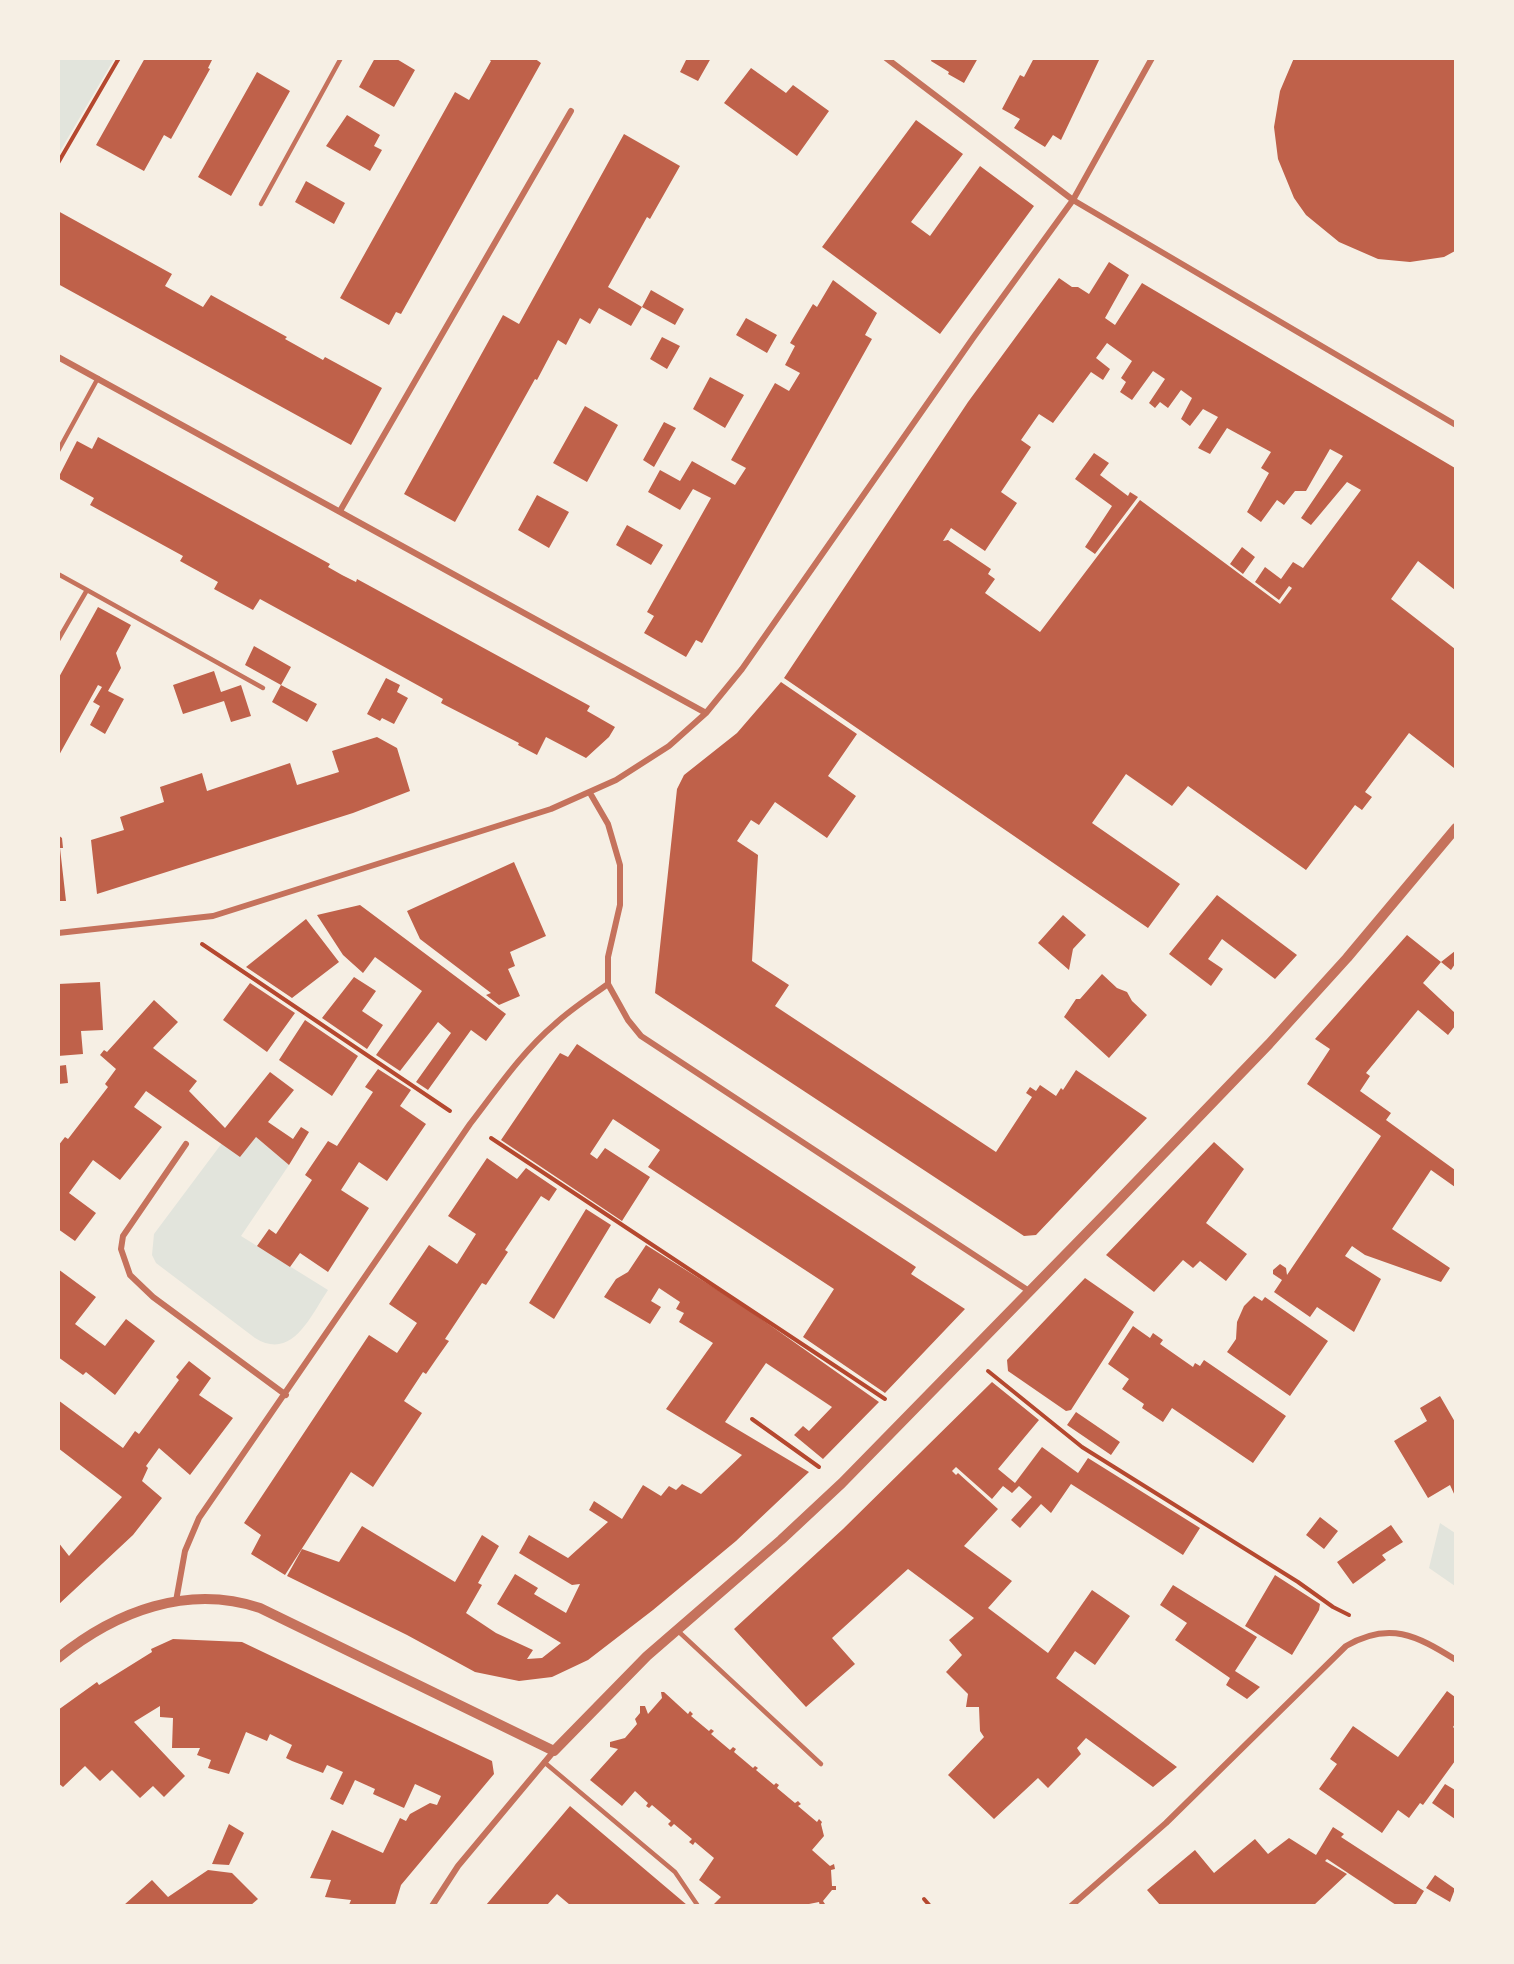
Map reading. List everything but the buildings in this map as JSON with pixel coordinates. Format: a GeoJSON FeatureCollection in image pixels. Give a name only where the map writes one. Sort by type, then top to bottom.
{"type":"FeatureCollection","features":[{"type":"Feature","properties":{"kind":"street"},"geometry":{"type":"LineString","coordinates":[[886,58],[1073,200],[1455,425]]}},
{"type":"Feature","properties":{"kind":"street"},"geometry":{"type":"LineString","coordinates":[[58,933],[190,920],[254,905],[522,819],[590,793],[640,766],[669,746],[706,713],[742,669],[973,338],[1073,200],[1152,58]]}},
{"type":"Feature","properties":{"kind":"street"},"geometry":{"type":"LineString","coordinates":[[340,511],[571,111]]}},
{"type":"Feature","properties":{"kind":"street"},"geometry":{"type":"LineString","coordinates":[[58,357],[706,713]]}},
{"type":"Feature","properties":{"kind":"street"},"geometry":{"type":"LineString","coordinates":[[590,793],[608,824],[620,865],[620,905],[608,957],[608,984],[628,1020],[641,1036],[1029,1291]]}},
{"type":"Feature","properties":{"kind":"street"},"geometry":{"type":"LineString","coordinates":[[432,1905],[458,1866],[554,1750],[676,1629],[781,1540],[842,1483],[1269,1044],[1347,958],[1455,828]]}},
{"type":"Feature","properties":{"kind":"street"},"geometry":{"type":"LineString","coordinates":[[176,1601],[190,1534],[470,1124],[518,1061],[537,1041],[555,1023],[608,984]]}},
{"type":"Feature","properties":{"kind":"street"},"geometry":{"type":"LineString","coordinates":[[186,1144],[123,1236],[121,1249],[130,1275],[153,1297],[286,1395]]}},
{"type":"Feature","properties":{"kind":"street"},"geometry":{"type":"LineString","coordinates":[[58,1658],[103,1626],[119,1618],[176,1601],[224,1599],[260,1608],[554,1750]]}},
{"type":"Feature","properties":{"kind":"street"},"geometry":{"type":"LineString","coordinates":[[1071,1905],[1166,1823],[1346,1646],[1364,1636],[1386,1632],[1409,1635],[1455,1660]]}},
{"type":"Feature","properties":{"kind":"lane"},"geometry":{"type":"LineString","coordinates":[[261,204],[341,58]]}},
{"type":"Feature","properties":{"kind":"lane"},"geometry":{"type":"LineString","coordinates":[[58,452],[98,378]]}},
{"type":"Feature","properties":{"kind":"lane"},"geometry":{"type":"LineString","coordinates":[[58,574],[263,687]]}},
{"type":"Feature","properties":{"kind":"lane"},"geometry":{"type":"LineString","coordinates":[[58,640],[87,590]]}},
{"type":"Feature","properties":{"kind":"lane"},"geometry":{"type":"LineString","coordinates":[[676,1629],[821,1764]]}},
{"type":"Feature","properties":{"kind":"lane"},"geometry":{"type":"LineString","coordinates":[[544,1762],[675,1872],[698,1905]]}},
{"type":"Feature","properties":{"kind":"path"},"geometry":{"type":"LineString","coordinates":[[58,163],[119,58]]}},
{"type":"Feature","properties":{"kind":"path"},"geometry":{"type":"LineString","coordinates":[[190,920],[199,942],[908,1413]]}},
{"type":"Feature","properties":{"kind":"path"},"geometry":{"type":"LineString","coordinates":[[966,1354],[1082,1447],[1298,1582],[1333,1607],[1386,1632]]}},
{"type":"Feature","properties":{"kind":"path"},"geometry":{"type":"LineString","coordinates":[[752,1419],[842,1483]]}},
{"type":"Feature","properties":{"kind":"path"},"geometry":{"type":"LineString","coordinates":[[924,1899],[930,1905]]}},
{"type":"Feature","properties":{"kind":"shaded area"},"geometry":{"type":"Polygon","coordinates":[[[58,59],[114,59],[59,153],[58,59]]]}},
{"type":"Feature","properties":{"kind":"shaded area"},"geometry":{"type":"Polygon","coordinates":[[[256,1137],[289,1165],[241,1236],[328,1290],[299,1333],[279,1344],[268,1344],[255,1338],[156,1263],[152,1255],[154,1234],[222,1143],[256,1137]]]}},
{"type":"Feature","properties":{"kind":"shaded area"},"geometry":{"type":"Polygon","coordinates":[[[1440,1523],[1455,1533],[1455,1586],[1429,1568],[1440,1523]]]}}]}
